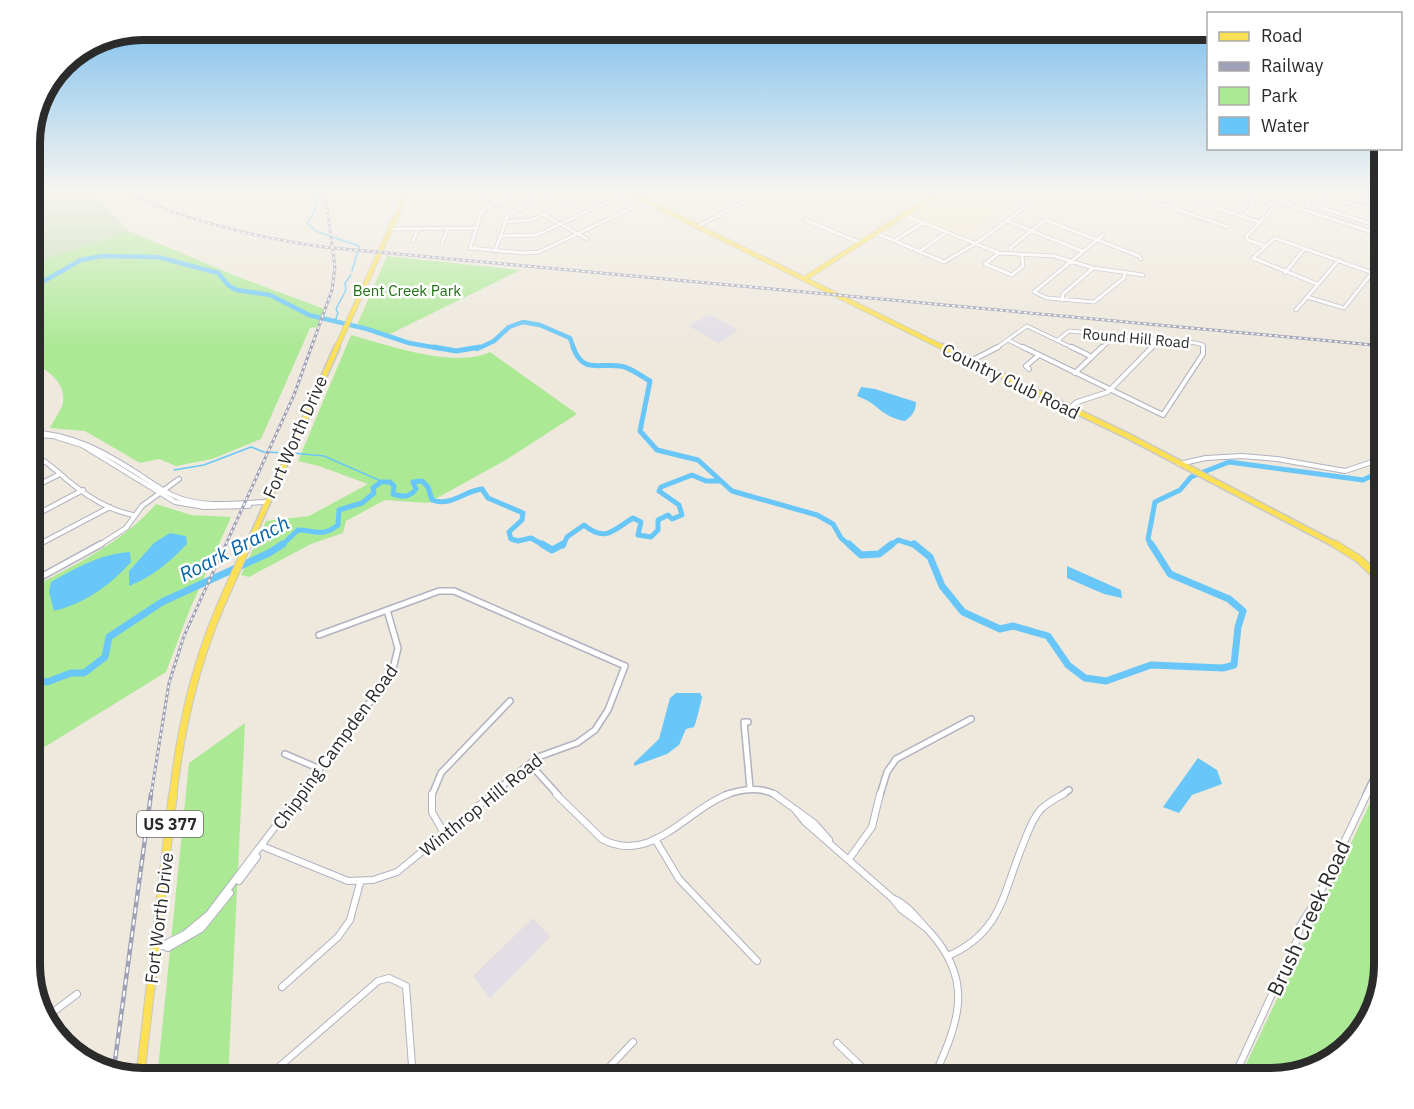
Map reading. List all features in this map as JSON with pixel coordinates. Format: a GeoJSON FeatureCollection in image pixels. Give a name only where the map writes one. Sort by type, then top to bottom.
{"type":"FeatureCollection","features":[{"type":"Feature","properties":{"kind":"main road","name":"Fort Worth Drive"},"geometry":{"type":"LineString","coordinates":[[141,1068],[159,948],[177,760],[185,715],[208,637],[383,244]]}},
{"type":"Feature","properties":{"kind":"main road","name":"Country Club Road"},"geometry":{"type":"LineString","coordinates":[[734,244],[1068,410],[1122,433],[1181,466],[1339,546],[1359,559],[1374,573]]}},
{"type":"Feature","properties":{"kind":"main road"},"geometry":{"type":"LineString","coordinates":[[804,279],[860,244]]}},
{"type":"Feature","properties":{"kind":"street"},"geometry":{"type":"LineString","coordinates":[[471,244],[470,248],[524,253],[538,252],[556,244]]}},
{"type":"Feature","properties":{"kind":"street"},"geometry":{"type":"LineString","coordinates":[[495,251],[498,244]]}},
{"type":"Feature","properties":{"kind":"street"},"geometry":{"type":"LineString","coordinates":[[900,244],[944,262],[975,244],[999,253],[1022,256],[1043,255],[1093,267],[1143,275]]}},
{"type":"Feature","properties":{"kind":"street"},"geometry":{"type":"LineString","coordinates":[[919,252],[931,244]]}},
{"type":"Feature","properties":{"kind":"street"},"geometry":{"type":"LineString","coordinates":[[1011,250],[1010,248],[1015,244]]}},
{"type":"Feature","properties":{"kind":"street"},"geometry":{"type":"LineString","coordinates":[[1064,244],[1082,251]]}},
{"type":"Feature","properties":{"kind":"street"},"geometry":{"type":"LineString","coordinates":[[1091,244],[1034,292],[1041,297],[1097,301],[1124,278],[1125,273]]}},
{"type":"Feature","properties":{"kind":"street"},"geometry":{"type":"LineString","coordinates":[[1106,244],[1139,256],[1141,259]]}},
{"type":"Feature","properties":{"kind":"street"},"geometry":{"type":"LineString","coordinates":[[1260,244],[1265,246]]}},
{"type":"Feature","properties":{"kind":"street"},"geometry":{"type":"LineString","coordinates":[[1268,244],[1253,259],[1317,284]]}},
{"type":"Feature","properties":{"kind":"street"},"geometry":{"type":"LineString","coordinates":[[1292,244],[1372,273],[1344,309],[1307,297]]}},
{"type":"Feature","properties":{"kind":"street"},"geometry":{"type":"LineString","coordinates":[[1285,273],[1305,248]]}},
{"type":"Feature","properties":{"kind":"street"},"geometry":{"type":"LineString","coordinates":[[999,253],[985,264],[1012,275],[1023,266],[1022,256]]}},
{"type":"Feature","properties":{"kind":"street"},"geometry":{"type":"LineString","coordinates":[[1296,310],[1339,260]]}},
{"type":"Feature","properties":{"kind":"street"},"geometry":{"type":"LineString","coordinates":[[1062,300],[1063,294],[1093,267]]}},
{"type":"Feature","properties":{"kind":"street"},"geometry":{"type":"LineString","coordinates":[[971,361],[1008,340],[1025,327],[1092,357]]}},
{"type":"Feature","properties":{"kind":"street","name":"Round Hill Road"},"geometry":{"type":"LineString","coordinates":[[1058,340],[1069,331],[1203,345],[1203,354],[1197,366],[1163,414],[1110,390]]}},
{"type":"Feature","properties":{"kind":"street"},"geometry":{"type":"LineString","coordinates":[[1075,373],[1107,343],[1108,335]]}},
{"type":"Feature","properties":{"kind":"street"},"geometry":{"type":"LineString","coordinates":[[1008,340],[1110,390]]}},
{"type":"Feature","properties":{"kind":"street"},"geometry":{"type":"LineString","coordinates":[[1068,410],[1080,399],[1102,396],[1110,390],[1148,353],[1154,345],[1154,340]]}},
{"type":"Feature","properties":{"kind":"street"},"geometry":{"type":"LineString","coordinates":[[1029,369],[1026,366],[1039,355]]}},
{"type":"Feature","properties":{"kind":"street"},"geometry":{"type":"LineString","coordinates":[[41,434],[82,445],[175,502],[194,506],[266,504]]}},
{"type":"Feature","properties":{"kind":"street"},"geometry":{"type":"LineString","coordinates":[[1181,466],[1206,458],[1242,456],[1277,459],[1345,471],[1374,461]]}},
{"type":"Feature","properties":{"kind":"street"},"geometry":{"type":"LineString","coordinates":[[41,458],[60,474],[110,507],[123,514],[133,515]]}},
{"type":"Feature","properties":{"kind":"street"},"geometry":{"type":"LineString","coordinates":[[41,484],[60,474]]}},
{"type":"Feature","properties":{"kind":"street"},"geometry":{"type":"LineString","coordinates":[[41,577],[116,536],[126,528],[133,515],[142,506],[179,479]]}},
{"type":"Feature","properties":{"kind":"street"},"geometry":{"type":"LineString","coordinates":[[41,512],[83,490]]}},
{"type":"Feature","properties":{"kind":"street"},"geometry":{"type":"LineString","coordinates":[[41,543],[110,507]]}},
{"type":"Feature","properties":{"kind":"street","name":"Winthrop Hill Road"},"geometry":{"type":"LineString","coordinates":[[319,635],[439,591],[454,591],[625,666],[597,729],[578,743],[545,752],[397,872],[380,879],[360,883]]}},
{"type":"Feature","properties":{"kind":"street","name":"Chipping Campden Road"},"geometry":{"type":"LineString","coordinates":[[159,948],[168,948],[201,929],[251,865],[262,846],[392,673],[399,657],[398,640],[387,610]]}},
{"type":"Feature","properties":{"kind":"street"},"geometry":{"type":"LineString","coordinates":[[445,835],[432,817],[431,800],[435,782],[510,700]]}},
{"type":"Feature","properties":{"kind":"street"},"geometry":{"type":"LineString","coordinates":[[849,859],[870,831],[876,815],[881,783],[890,765],[971,719]]}},
{"type":"Feature","properties":{"kind":"street"},"geometry":{"type":"LineString","coordinates":[[748,722],[744,722],[750,788]]}},
{"type":"Feature","properties":{"kind":"street"},"geometry":{"type":"LineString","coordinates":[[285,754],[320,769]]}},
{"type":"Feature","properties":{"kind":"street"},"geometry":{"type":"LineString","coordinates":[[530,764],[602,839],[624,847],[638,846],[655,839],[731,792],[750,788],[766,790],[777,795],[823,838],[829,840],[901,909],[925,927],[942,945],[959,983],[960,1012],[937,1068]]}},
{"type":"Feature","properties":{"kind":"street","name":"Brush Creek Road"},"geometry":{"type":"LineString","coordinates":[[1238,1068],[1297,940],[1300,926],[1318,897],[1374,778]]}},
{"type":"Feature","properties":{"kind":"street"},"geometry":{"type":"LineString","coordinates":[[948,956],[972,944],[990,926],[1004,901],[1021,846],[1040,811],[1070,790]]}},
{"type":"Feature","properties":{"kind":"street"},"geometry":{"type":"LineString","coordinates":[[655,839],[679,879],[757,961]]}},
{"type":"Feature","properties":{"kind":"street"},"geometry":{"type":"LineString","coordinates":[[262,846],[348,881],[360,883],[350,920],[338,937],[282,987]]}},
{"type":"Feature","properties":{"kind":"street"},"geometry":{"type":"LineString","coordinates":[[278,1068],[378,981],[389,977],[406,986],[412,1068]]}},
{"type":"Feature","properties":{"kind":"street"},"geometry":{"type":"LineString","coordinates":[[52,1013],[76,994]]}},
{"type":"Feature","properties":{"kind":"street"},"geometry":{"type":"LineString","coordinates":[[608,1068],[633,1042]]}},
{"type":"Feature","properties":{"kind":"street"},"geometry":{"type":"LineString","coordinates":[[837,1043],[863,1068]]}},
{"type":"Feature","properties":{"kind":"shaded area"},"geometry":{"type":"Polygon","coordinates":[[[709,314],[738,330],[718,343],[689,326],[709,314]]]}},
{"type":"Feature","properties":{"kind":"shaded area"},"geometry":{"type":"Polygon","coordinates":[[[533,918],[550,937],[490,998],[473,976],[533,918]]]}},
{"type":"Feature","properties":{"kind":"green space"},"geometry":{"type":"Polygon","coordinates":[[[41,244],[159,244],[324,309],[317,327],[310,328],[261,439],[212,459],[176,466],[159,459],[140,463],[85,431],[50,428],[62,405],[63,395],[58,382],[42,368],[41,244]]]}},
{"type":"Feature","properties":{"kind":"green space"},"geometry":{"type":"Polygon","coordinates":[[[41,244],[92,244],[41,261],[41,244]]]}},
{"type":"Feature","properties":{"kind":"green space","name":"Bent Creek Park"},"geometry":{"type":"Polygon","coordinates":[[[387,256],[520,270],[386,336],[357,325],[387,256]]]}},
{"type":"Feature","properties":{"kind":"green space"},"geometry":{"type":"Polygon","coordinates":[[[351,335],[440,357],[475,357],[490,352],[577,414],[504,461],[428,503],[385,500],[346,521],[343,533],[311,544],[249,577],[241,575],[266,521],[309,516],[368,484],[319,466],[298,461],[351,335]]]}},
{"type":"Feature","properties":{"kind":"green space"},"geometry":{"type":"Polygon","coordinates":[[[156,504],[191,515],[231,517],[190,609],[166,672],[41,749],[41,583],[113,541],[143,518],[156,504]]]}},
{"type":"Feature","properties":{"kind":"green space"},"geometry":{"type":"Polygon","coordinates":[[[245,723],[229,1068],[158,1068],[189,763],[245,723]]]}},
{"type":"Feature","properties":{"kind":"green space"},"geometry":{"type":"Polygon","coordinates":[[[1374,795],[1374,966],[1372,986],[1360,1017],[1338,1043],[1316,1058],[1291,1067],[1244,1068],[1374,795]]]}},
{"type":"Feature","properties":{"kind":"water"},"geometry":{"type":"Polygon","coordinates":[[[861,387],[916,402],[912,415],[905,421],[890,416],[857,396],[861,387]]]}},
{"type":"Feature","properties":{"kind":"water"},"geometry":{"type":"Polygon","coordinates":[[[170,533],[186,536],[187,544],[160,568],[129,586],[129,571],[154,543],[170,533]]]}},
{"type":"Feature","properties":{"kind":"water"},"geometry":{"type":"Polygon","coordinates":[[[130,552],[131,562],[105,586],[87,598],[54,611],[49,592],[51,582],[99,558],[130,552]]]}},
{"type":"Feature","properties":{"kind":"water"},"geometry":{"type":"Polygon","coordinates":[[[1067,566],[1121,590],[1122,598],[1104,594],[1067,578],[1067,566]]]}},
{"type":"Feature","properties":{"kind":"water"},"geometry":{"type":"Polygon","coordinates":[[[676,693],[700,693],[702,697],[694,727],[686,729],[679,745],[667,754],[634,766],[634,763],[659,739],[670,698],[676,693]]]}},
{"type":"Feature","properties":{"kind":"water"},"geometry":{"type":"Polygon","coordinates":[[[1198,758],[1217,770],[1222,784],[1192,795],[1179,813],[1163,807],[1198,758]]]}},
{"type":"Feature","properties":{"kind":"waterway"},"geometry":{"type":"LineString","coordinates":[[352,244],[359,246],[359,250]]}},
{"type":"Feature","properties":{"kind":"waterway"},"geometry":{"type":"LineString","coordinates":[[352,271],[358,251]]}},
{"type":"Feature","properties":{"kind":"waterway"},"geometry":{"type":"LineString","coordinates":[[41,283],[81,260],[102,256],[158,257],[218,273],[229,286],[237,290],[270,295],[309,315],[367,329],[409,343],[443,349]]}},
{"type":"Feature","properties":{"kind":"waterway"},"geometry":{"type":"LineString","coordinates":[[335,321],[338,313],[336,309],[346,290],[345,283],[351,275]]}},
{"type":"Feature","properties":{"kind":"waterway"},"geometry":{"type":"LineString","coordinates":[[477,349],[494,341],[509,327],[523,322],[540,325],[570,338],[574,349]]}},
{"type":"Feature","properties":{"kind":"waterway"},"geometry":{"type":"LineString","coordinates":[[434,347],[456,351],[480,347]]}},
{"type":"Feature","properties":{"kind":"waterway"},"geometry":{"type":"LineString","coordinates":[[574,349],[581,361],[586,364],[624,367],[650,381],[640,431],[657,450],[698,460],[732,491],[817,515],[833,524],[841,538],[850,546]]}},
{"type":"Feature","properties":{"kind":"waterway"},"geometry":{"type":"LineString","coordinates":[[174,470],[204,465],[251,447],[264,452],[288,453]]}},
{"type":"Feature","properties":{"kind":"waterway"},"geometry":{"type":"LineString","coordinates":[[292,453],[324,456],[383,482]]}},
{"type":"Feature","properties":{"kind":"waterway"},"geometry":{"type":"LineString","coordinates":[[1152,546],[1148,539],[1155,502],[1180,490],[1191,477],[1229,462],[1363,480],[1374,475]]}},
{"type":"Feature","properties":{"kind":"waterway","name":"Roark Branch"},"geometry":{"type":"LineString","coordinates":[[563,546],[567,537],[584,525],[604,534],[615,530],[633,518],[641,522],[638,535],[651,537],[658,530],[658,520],[668,515],[672,519],[682,515],[679,505],[659,491],[661,487],[692,475],[706,481],[719,481]]}},
{"type":"Feature","properties":{"kind":"waterway","name":"Roark Branch"},"geometry":{"type":"LineString","coordinates":[[281,546],[298,530],[323,532],[332,529],[338,525],[339,510],[362,503],[374,493],[373,488],[381,482],[390,482],[394,486],[393,494],[403,496],[411,494],[416,489],[413,482],[422,481],[428,487],[432,500],[439,502],[482,489],[488,498],[523,513],[522,520],[509,532],[511,539],[518,541],[531,538],[545,546]]}},
{"type":"Feature","properties":{"kind":"waterway"},"geometry":{"type":"LineString","coordinates":[[890,546],[898,540],[916,546]]}},
{"type":"Feature","properties":{"kind":"waterway","name":"Roark Branch"},"geometry":{"type":"LineString","coordinates":[[41,680],[47,682],[71,673],[84,673],[105,657],[109,637],[162,602],[269,553],[283,544]]}},
{"type":"Feature","properties":{"kind":"waterway","name":"Roark Branch"},"geometry":{"type":"LineString","coordinates":[[542,544],[552,550],[563,544]]}},
{"type":"Feature","properties":{"kind":"waterway"},"geometry":{"type":"LineString","coordinates":[[849,544],[861,555],[879,554],[892,544]]}},
{"type":"Feature","properties":{"kind":"waterway"},"geometry":{"type":"LineString","coordinates":[[916,546],[930,557],[942,586],[963,612],[1000,629],[1013,626],[1048,636],[1068,665],[1085,678],[1106,681],[1151,665],[1223,668],[1234,665],[1238,627],[1243,611],[1229,599],[1170,574],[1151,544]]}},
{"type":"Feature","properties":{"kind":"railway"},"geometry":{"type":"LineString","coordinates":[[304,244],[332,248]]}},
{"type":"Feature","properties":{"kind":"railway"},"geometry":{"type":"LineString","coordinates":[[332,244],[332,248]]}},
{"type":"Feature","properties":{"kind":"railway"},"geometry":{"type":"LineString","coordinates":[[151,795],[169,683],[184,636],[294,395],[332,290],[335,267],[332,248]]}},
{"type":"Feature","properties":{"kind":"railway"},"geometry":{"type":"LineString","coordinates":[[332,248],[1374,345]]}},
{"type":"Feature","properties":{"kind":"railway"},"geometry":{"type":"LineString","coordinates":[[114,1064],[151,794]]}}]}
